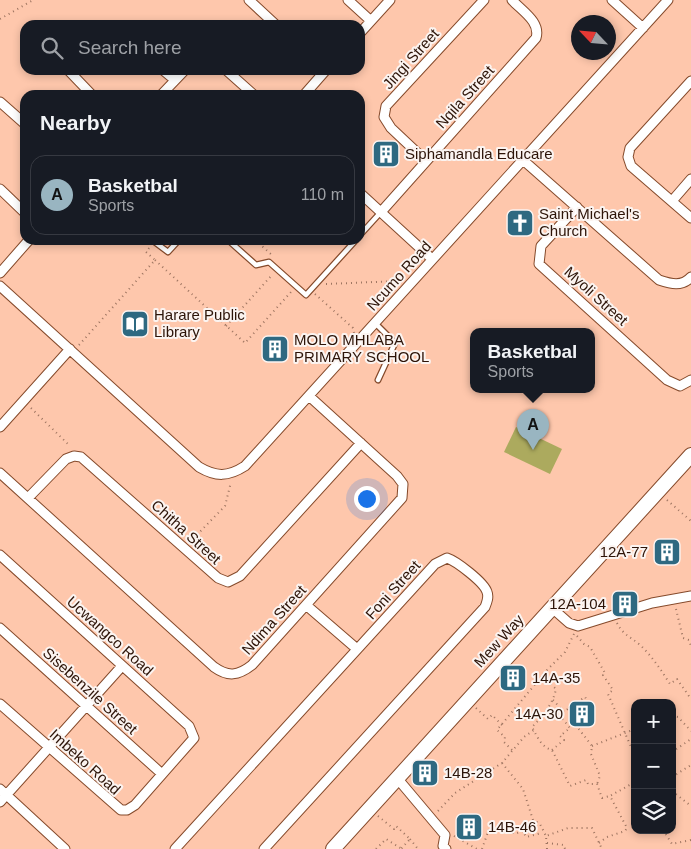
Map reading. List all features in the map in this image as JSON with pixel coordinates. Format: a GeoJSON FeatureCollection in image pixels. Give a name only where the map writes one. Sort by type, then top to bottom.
{"type":"FeatureCollection","features":[{"type":"Feature","properties":{"kind":"main road","name":"Mew Way"},"geometry":{"type":"LineString","coordinates":[[333,849],[691,455]]}},
{"type":"Feature","properties":{"kind":"street"},"geometry":{"type":"LineString","coordinates":[[249,0],[271,20]]}},
{"type":"Feature","properties":{"kind":"street"},"geometry":{"type":"LineString","coordinates":[[348,0],[371,21]]}},
{"type":"Feature","properties":{"kind":"street"},"geometry":{"type":"LineString","coordinates":[[365,28],[390,0]]}},
{"type":"Feature","properties":{"kind":"street","name":"Jingi Street"},"geometry":{"type":"LineString","coordinates":[[426,160],[391,128],[384,117],[386,106],[484,0]]}},
{"type":"Feature","properties":{"kind":"street","name":"Nqila Street"},"geometry":{"type":"LineString","coordinates":[[381,212],[536,38],[538,30],[535,23],[512,0]]}},
{"type":"Feature","properties":{"kind":"street"},"geometry":{"type":"LineString","coordinates":[[612,0],[642,28]]}},
{"type":"Feature","properties":{"kind":"street","name":"Ncumo Road"},"geometry":{"type":"LineString","coordinates":[[232,474],[245,466],[668,0]]}},
{"type":"Feature","properties":{"kind":"street"},"geometry":{"type":"LineString","coordinates":[[73,75],[87,90]]}},
{"type":"Feature","properties":{"kind":"street"},"geometry":{"type":"LineString","coordinates":[[169,75],[175,80]]}},
{"type":"Feature","properties":{"kind":"street"},"geometry":{"type":"LineString","coordinates":[[166,90],[180,75]]}},
{"type":"Feature","properties":{"kind":"street"},"geometry":{"type":"LineString","coordinates":[[231,75],[247,90]]}},
{"type":"Feature","properties":{"kind":"street"},"geometry":{"type":"LineString","coordinates":[[308,90],[322,75]]}},
{"type":"Feature","properties":{"kind":"street"},"geometry":{"type":"LineString","coordinates":[[691,81],[630,148],[628,157],[631,166],[691,218]]}},
{"type":"Feature","properties":{"kind":"street"},"geometry":{"type":"LineString","coordinates":[[0,102],[20,120]]}},
{"type":"Feature","properties":{"kind":"street"},"geometry":{"type":"LineString","coordinates":[[523,160],[659,280],[672,284],[687,282],[691,277]]}},
{"type":"Feature","properties":{"kind":"street"},"geometry":{"type":"LineString","coordinates":[[672,200],[691,179]]}},
{"type":"Feature","properties":{"kind":"street"},"geometry":{"type":"LineString","coordinates":[[0,189],[20,207]]}},
{"type":"Feature","properties":{"kind":"street"},"geometry":{"type":"LineString","coordinates":[[365,198],[432,259]]}},
{"type":"Feature","properties":{"kind":"street","name":"Myoli Street"},"geometry":{"type":"LineString","coordinates":[[577,206],[540,246],[539,264],[667,380],[680,386],[691,380]]}},
{"type":"Feature","properties":{"kind":"street"},"geometry":{"type":"LineString","coordinates":[[0,273],[25,245]]}},
{"type":"Feature","properties":{"kind":"street"},"geometry":{"type":"LineString","coordinates":[[0,286],[199,467],[212,475],[232,474]]}},
{"type":"Feature","properties":{"kind":"street"},"geometry":{"type":"LineString","coordinates":[[0,426],[71,350]]}},
{"type":"Feature","properties":{"kind":"street","name":"Ndima Street"},"geometry":{"type":"LineString","coordinates":[[0,473],[214,667],[228,675],[242,673],[252,665],[402,498],[401,481],[309,396]]}},
{"type":"Feature","properties":{"kind":"street","name":"Chitha Street"},"geometry":{"type":"LineString","coordinates":[[74,456],[84,459],[218,578],[228,582],[238,579],[361,443]]}},
{"type":"Feature","properties":{"kind":"street"},"geometry":{"type":"LineString","coordinates":[[28,498],[66,459],[74,456]]}},
{"type":"Feature","properties":{"kind":"street","name":"Ucwangco Road"},"geometry":{"type":"LineString","coordinates":[[0,554],[189,726],[194,735],[193,741]]}},
{"type":"Feature","properties":{"kind":"street","name":"Foni Street"},"geometry":{"type":"LineString","coordinates":[[175,849],[438,561],[447,558],[457,562],[486,588],[488,598],[484,607],[264,849]]}},
{"type":"Feature","properties":{"kind":"street"},"geometry":{"type":"LineString","coordinates":[[552,608],[575,626],[614,616],[652,603],[691,596]]}},
{"type":"Feature","properties":{"kind":"street"},"geometry":{"type":"LineString","coordinates":[[306,605],[357,649]]}},
{"type":"Feature","properties":{"kind":"street","name":"Sisebenzile Street"},"geometry":{"type":"LineString","coordinates":[[0,628],[162,774]]}},
{"type":"Feature","properties":{"kind":"street"},"geometry":{"type":"LineString","coordinates":[[65,849],[2,796],[87,707],[122,666]]}},
{"type":"Feature","properties":{"kind":"street","name":"Imbeko Road"},"geometry":{"type":"LineString","coordinates":[[0,704],[121,810],[127,810],[135,805],[193,741]]}},
{"type":"Feature","properties":{"kind":"street"},"geometry":{"type":"LineString","coordinates":[[397,778],[445,835],[443,846],[446,849]]}},
{"type":"Feature","properties":{"kind":"lane"},"geometry":{"type":"LineString","coordinates":[[365,230],[381,212]]}},
{"type":"Feature","properties":{"kind":"lane"},"geometry":{"type":"LineString","coordinates":[[158,245],[168,252],[174,245]]}},
{"type":"Feature","properties":{"kind":"lane"},"geometry":{"type":"LineString","coordinates":[[234,245],[256,265],[260,266],[267,261],[306,294],[352,245]]}},
{"type":"Feature","properties":{"kind":"lane"},"geometry":{"type":"LineString","coordinates":[[375,323],[395,344],[378,380]]}},
{"type":"Feature","properties":{"kind":"path"},"geometry":{"type":"LineString","coordinates":[[0,19],[33,0]]}},
{"type":"Feature","properties":{"kind":"path"},"geometry":{"type":"LineString","coordinates":[[150,245],[146,252],[245,342],[296,286]]}},
{"type":"Feature","properties":{"kind":"path"},"geometry":{"type":"LineString","coordinates":[[71,350],[155,260]]}},
{"type":"Feature","properties":{"kind":"path"},"geometry":{"type":"LineString","coordinates":[[226,326],[277,269]]}},
{"type":"Feature","properties":{"kind":"path"},"geometry":{"type":"LineString","coordinates":[[316,285],[413,281]]}},
{"type":"Feature","properties":{"kind":"path"},"geometry":{"type":"LineString","coordinates":[[311,290],[353,328],[354,334],[360,340]]}},
{"type":"Feature","properties":{"kind":"path"},"geometry":{"type":"LineString","coordinates":[[23,401],[70,445],[74,456]]}},
{"type":"Feature","properties":{"kind":"path"},"geometry":{"type":"LineString","coordinates":[[183,547],[225,506],[232,474]]}},
{"type":"Feature","properties":{"kind":"path"},"geometry":{"type":"LineString","coordinates":[[658,491],[691,521]]}},
{"type":"Feature","properties":{"kind":"path"},"geometry":{"type":"LineString","coordinates":[[675,598],[683,638],[688,640],[691,646]]}},
{"type":"Feature","properties":{"kind":"path"},"geometry":{"type":"LineString","coordinates":[[614,616],[621,632],[638,643],[670,684],[677,680],[691,698]]}},
{"type":"Feature","properties":{"kind":"path"},"geometry":{"type":"LineString","coordinates":[[512,750],[504,742],[505,738],[497,730],[542,675],[565,652],[576,632],[584,644],[590,647],[595,654],[604,672],[603,675],[613,690],[608,694],[631,747]]}},
{"type":"Feature","properties":{"kind":"path"},"geometry":{"type":"LineString","coordinates":[[542,675],[556,689],[552,700],[541,718],[532,727],[538,740],[548,749],[552,750],[570,786],[586,780],[588,784],[597,784]]}},
{"type":"Feature","properties":{"kind":"path"},"geometry":{"type":"LineString","coordinates":[[570,728],[561,718],[564,712],[585,697],[592,708]]}},
{"type":"Feature","properties":{"kind":"path"},"geometry":{"type":"LineString","coordinates":[[467,700],[488,719],[492,715],[502,725]]}},
{"type":"Feature","properties":{"kind":"path"},"geometry":{"type":"LineString","coordinates":[[552,700],[564,712]]}},
{"type":"Feature","properties":{"kind":"path"},"geometry":{"type":"LineString","coordinates":[[552,750],[564,740],[560,736],[580,720],[569,708]]}},
{"type":"Feature","properties":{"kind":"path"},"geometry":{"type":"LineString","coordinates":[[676,716],[691,731]]}},
{"type":"Feature","properties":{"kind":"path"},"geometry":{"type":"LineString","coordinates":[[575,724],[592,746],[591,754],[600,776],[597,784],[602,798],[610,796],[631,784]]}},
{"type":"Feature","properties":{"kind":"path"},"geometry":{"type":"LineString","coordinates":[[431,818],[455,793],[502,762],[534,730]]}},
{"type":"Feature","properties":{"kind":"path"},"geometry":{"type":"LineString","coordinates":[[592,746],[631,731]]}},
{"type":"Feature","properties":{"kind":"path"},"geometry":{"type":"LineString","coordinates":[[676,749],[691,739]]}},
{"type":"Feature","properties":{"kind":"path"},"geometry":{"type":"LineString","coordinates":[[502,762],[523,789],[533,820],[540,824],[546,836],[547,849]]}},
{"type":"Feature","properties":{"kind":"path"},"geometry":{"type":"LineString","coordinates":[[676,774],[691,765]]}},
{"type":"Feature","properties":{"kind":"path"},"geometry":{"type":"LineString","coordinates":[[676,794],[691,806]]}},
{"type":"Feature","properties":{"kind":"path"},"geometry":{"type":"LineString","coordinates":[[599,843],[607,837],[625,831],[627,828],[610,796]]}},
{"type":"Feature","properties":{"kind":"path"},"geometry":{"type":"LineString","coordinates":[[369,809],[394,829],[396,826],[418,849]]}},
{"type":"Feature","properties":{"kind":"path"},"geometry":{"type":"LineString","coordinates":[[482,849],[486,832],[489,829],[506,824],[514,834],[523,830],[533,820]]}},
{"type":"Feature","properties":{"kind":"path"},"geometry":{"type":"LineString","coordinates":[[546,836],[568,828],[592,828],[602,849]]}},
{"type":"Feature","properties":{"kind":"path"},"geometry":{"type":"LineString","coordinates":[[523,830],[526,837],[543,832]]}},
{"type":"Feature","properties":{"kind":"path"},"geometry":{"type":"LineString","coordinates":[[445,835],[450,834],[477,849]]}},
{"type":"Feature","properties":{"kind":"path"},"geometry":{"type":"LineString","coordinates":[[666,834],[672,844],[691,840]]}},
{"type":"Feature","properties":{"kind":"path"},"geometry":{"type":"LineString","coordinates":[[378,848],[386,839],[401,849],[410,839]]}},
{"type":"Feature","properties":{"kind":"path"},"geometry":{"type":"LineString","coordinates":[[547,843],[564,845],[565,849]]}},
{"type":"Feature","properties":{"kind":"shaded area"},"geometry":{"type":"Polygon","coordinates":[[[516,427],[562,449],[550,474],[504,452],[516,427]]]}},
{"type":"Feature","properties":{"kind":"place","name":"Siphamandla Educare"},"geometry":{"type":"Point","coordinates":[386,154]}},
{"type":"Feature","properties":{"kind":"place","name":"Saint Michael's Church"},"geometry":{"type":"Point","coordinates":[520,223]}},
{"type":"Feature","properties":{"kind":"place","name":"Harare Public Library"},"geometry":{"type":"Point","coordinates":[135,324]}},
{"type":"Feature","properties":{"kind":"place","name":"MOLO MHLABA PRIMARY SCHOOL"},"geometry":{"type":"Point","coordinates":[275,349]}},
{"type":"Feature","properties":{"kind":"place","name":"Basketbal"},"geometry":{"type":"Point","coordinates":[533,450]}},
{"type":"Feature","properties":{"kind":"place","name":"12A-77"},"geometry":{"type":"Point","coordinates":[667,552]}},
{"type":"Feature","properties":{"kind":"place","name":"12A-104"},"geometry":{"type":"Point","coordinates":[625,604]}},
{"type":"Feature","properties":{"kind":"place","name":"14A-35"},"geometry":{"type":"Point","coordinates":[513,678]}},
{"type":"Feature","properties":{"kind":"place","name":"14A-30"},"geometry":{"type":"Point","coordinates":[582,714]}},
{"type":"Feature","properties":{"kind":"place","name":"14B-28"},"geometry":{"type":"Point","coordinates":[425,773]}},
{"type":"Feature","properties":{"kind":"place","name":"14B-46"},"geometry":{"type":"Point","coordinates":[469,827]}}]}
